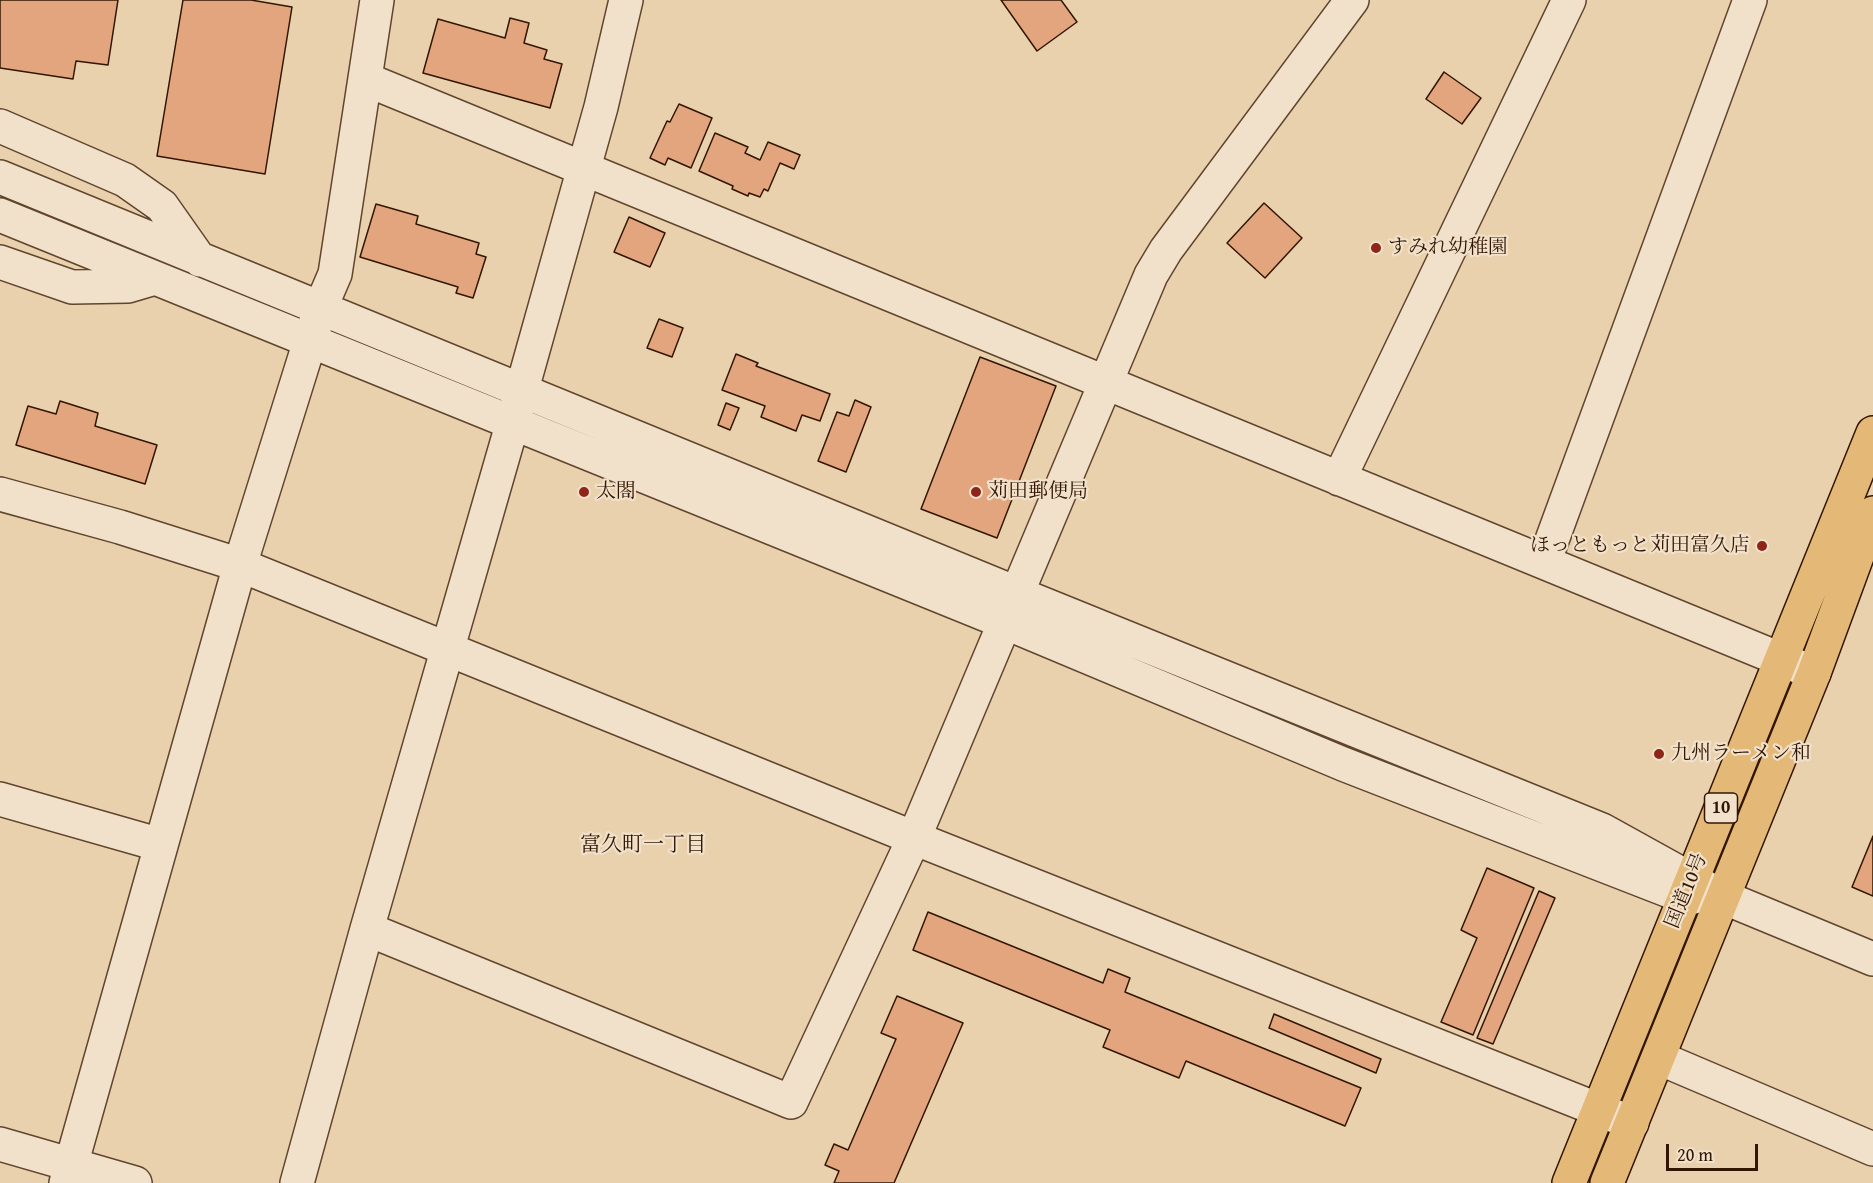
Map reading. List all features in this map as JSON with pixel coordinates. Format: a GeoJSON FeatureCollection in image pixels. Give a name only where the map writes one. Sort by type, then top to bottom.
{"type":"FeatureCollection","features":[{"type":"Feature","properties":{"kind":"highway","name":"国道10号"},"geometry":{"type":"LineString","coordinates":[[1569,1183],[1873,433]]}},
{"type":"Feature","properties":{"kind":"highway","name":"国道10号"},"geometry":{"type":"LineString","coordinates":[[1607,1183],[1814,673],[1873,513]]}},
{"type":"Feature","properties":{"kind":"street"},"geometry":{"type":"LineString","coordinates":[[68,1174],[240,565],[320,309],[335,274],[377,0]]}},
{"type":"Feature","properties":{"kind":"street"},"geometry":{"type":"LineString","coordinates":[[297,1183],[367,929],[512,425],[583,169],[626,0]]}},
{"type":"Feature","properties":{"kind":"street"},"geometry":{"type":"LineString","coordinates":[[367,929],[791,1102],[914,838],[1104,382],[1151,275],[1166,250],[1352,0]]}},
{"type":"Feature","properties":{"kind":"street"},"geometry":{"type":"LineString","coordinates":[[1339,479],[1569,0]]}},
{"type":"Feature","properties":{"kind":"street"},"geometry":{"type":"LineString","coordinates":[[1544,562],[1750,0]]}},
{"type":"Feature","properties":{"kind":"street"},"geometry":{"type":"LineString","coordinates":[[365,79],[1814,673]]}},
{"type":"Feature","properties":{"kind":"street"},"geometry":{"type":"LineString","coordinates":[[0,126],[125,180],[162,206],[201,260]]}},
{"type":"Feature","properties":{"kind":"street"},"geometry":{"type":"LineString","coordinates":[[0,177],[320,309],[522,389],[1010,608],[1343,764],[1689,888],[1723,897],[1873,959]]}},
{"type":"Feature","properties":{"kind":"street"},"geometry":{"type":"LineString","coordinates":[[0,215],[512,425],[1010,608]]}},
{"type":"Feature","properties":{"kind":"street"},"geometry":{"type":"LineString","coordinates":[[0,262],[72,287],[128,286],[155,278]]}},
{"type":"Feature","properties":{"kind":"street"},"geometry":{"type":"LineString","coordinates":[[0,494],[120,527],[240,565],[914,838],[1632,1123]]}},
{"type":"Feature","properties":{"kind":"street"},"geometry":{"type":"LineString","coordinates":[[0,799],[161,845]]}},
{"type":"Feature","properties":{"kind":"street"},"geometry":{"type":"LineString","coordinates":[[1659,1058],[1873,1149]]}},
{"type":"Feature","properties":{"kind":"street"},"geometry":{"type":"LineString","coordinates":[[0,1144],[68,1174],[135,1183]]}},
{"type":"Feature","properties":{"kind":"building"},"geometry":{"type":"Polygon","coordinates":[[[0,0],[118,0],[108,65],[76,61],[73,79],[0,68],[0,0]]]}},
{"type":"Feature","properties":{"kind":"building"},"geometry":{"type":"Polygon","coordinates":[[[183,0],[251,0],[292,7],[265,174],[157,156],[183,0]]]}},
{"type":"Feature","properties":{"kind":"building"},"geometry":{"type":"Polygon","coordinates":[[[1001,0],[1061,0],[1077,22],[1037,51],[1001,0]]]}},
{"type":"Feature","properties":{"kind":"building"},"geometry":{"type":"Polygon","coordinates":[[[510,18],[529,23],[524,43],[547,50],[544,59],[562,64],[550,108],[423,73],[438,19],[505,38],[510,18]]]}},
{"type":"Feature","properties":{"kind":"building"},"geometry":{"type":"Polygon","coordinates":[[[1444,72],[1481,98],[1462,124],[1426,99],[1444,72]]]}},
{"type":"Feature","properties":{"kind":"building"},"geometry":{"type":"Polygon","coordinates":[[[679,104],[712,118],[691,168],[668,158],[665,165],[650,158],[667,121],[670,122],[679,104]]]}},
{"type":"Feature","properties":{"kind":"building"},"geometry":{"type":"Polygon","coordinates":[[[715,133],[748,147],[745,153],[760,160],[768,142],[800,155],[794,169],[780,163],[768,191],[764,189],[760,197],[749,193],[748,196],[732,189],[733,186],[699,171],[715,133]]]}},
{"type":"Feature","properties":{"kind":"building"},"geometry":{"type":"Polygon","coordinates":[[[1264,203],[1302,238],[1265,278],[1227,243],[1264,203]]]}},
{"type":"Feature","properties":{"kind":"building"},"geometry":{"type":"Polygon","coordinates":[[[376,204],[418,216],[416,224],[479,243],[476,254],[486,257],[473,298],[456,293],[458,287],[360,257],[376,204]]]}},
{"type":"Feature","properties":{"kind":"building"},"geometry":{"type":"Polygon","coordinates":[[[629,217],[665,233],[650,267],[614,252],[629,217]]]}},
{"type":"Feature","properties":{"kind":"building"},"geometry":{"type":"Polygon","coordinates":[[[659,319],[683,328],[672,357],[647,348],[659,319]]]}},
{"type":"Feature","properties":{"kind":"building"},"geometry":{"type":"Polygon","coordinates":[[[736,354],[758,363],[756,366],[830,394],[820,421],[802,415],[796,431],[761,417],[765,406],[722,390],[736,354]]]}},
{"type":"Feature","properties":{"kind":"building"},"geometry":{"type":"Polygon","coordinates":[[[980,357],[1056,386],[997,538],[921,509],[980,357]]]}},
{"type":"Feature","properties":{"kind":"building"},"geometry":{"type":"Polygon","coordinates":[[[855,400],[871,407],[846,472],[818,461],[837,412],[849,416],[855,400]]]}},
{"type":"Feature","properties":{"kind":"building"},"geometry":{"type":"Polygon","coordinates":[[[60,401],[98,413],[95,426],[157,445],[145,484],[16,445],[28,406],[56,414],[60,401]]]}},
{"type":"Feature","properties":{"kind":"building"},"geometry":{"type":"Polygon","coordinates":[[[726,403],[739,408],[730,430],[718,425],[726,403]]]}},
{"type":"Feature","properties":{"kind":"building"},"geometry":{"type":"Polygon","coordinates":[[[1873,836],[1873,896],[1852,887],[1873,836]]]}},
{"type":"Feature","properties":{"kind":"building"},"geometry":{"type":"Polygon","coordinates":[[[1487,868],[1534,888],[1473,1035],[1441,1022],[1477,938],[1461,930],[1487,868]]]}},
{"type":"Feature","properties":{"kind":"building"},"geometry":{"type":"Polygon","coordinates":[[[1539,891],[1555,898],[1493,1044],[1477,1038],[1539,891]]]}},
{"type":"Feature","properties":{"kind":"building"},"geometry":{"type":"Polygon","coordinates":[[[928,912],[1103,983],[1108,969],[1130,978],[1125,992],[1361,1088],[1345,1126],[1186,1061],[1179,1078],[1103,1047],[1110,1030],[913,950],[928,912]]]}},
{"type":"Feature","properties":{"kind":"building"},"geometry":{"type":"Polygon","coordinates":[[[897,996],[963,1023],[894,1183],[834,1183],[839,1171],[825,1165],[834,1144],[848,1150],[896,1039],[881,1033],[897,996]]]}},
{"type":"Feature","properties":{"kind":"building"},"geometry":{"type":"Polygon","coordinates":[[[1274,1014],[1381,1059],[1376,1073],[1269,1028],[1274,1014]]]}},
{"type":"Feature","properties":{"kind":"place","name":"すみれ幼稚園"},"geometry":{"type":"Point","coordinates":[1376,248]}},
{"type":"Feature","properties":{"kind":"place","name":"太閤"},"geometry":{"type":"Point","coordinates":[584,492]}},
{"type":"Feature","properties":{"kind":"place","name":"苅田郵便局"},"geometry":{"type":"Point","coordinates":[976,492]}},
{"type":"Feature","properties":{"kind":"place","name":"ほっともっと苅田富久店"},"geometry":{"type":"Point","coordinates":[1762,546]}},
{"type":"Feature","properties":{"kind":"place","name":"九州ラーメン和"},"geometry":{"type":"Point","coordinates":[1659,754]}},
{"type":"Feature","properties":{"kind":"district","name":"富久町一丁目"},"geometry":{"type":"Point","coordinates":[643,846]}}]}
